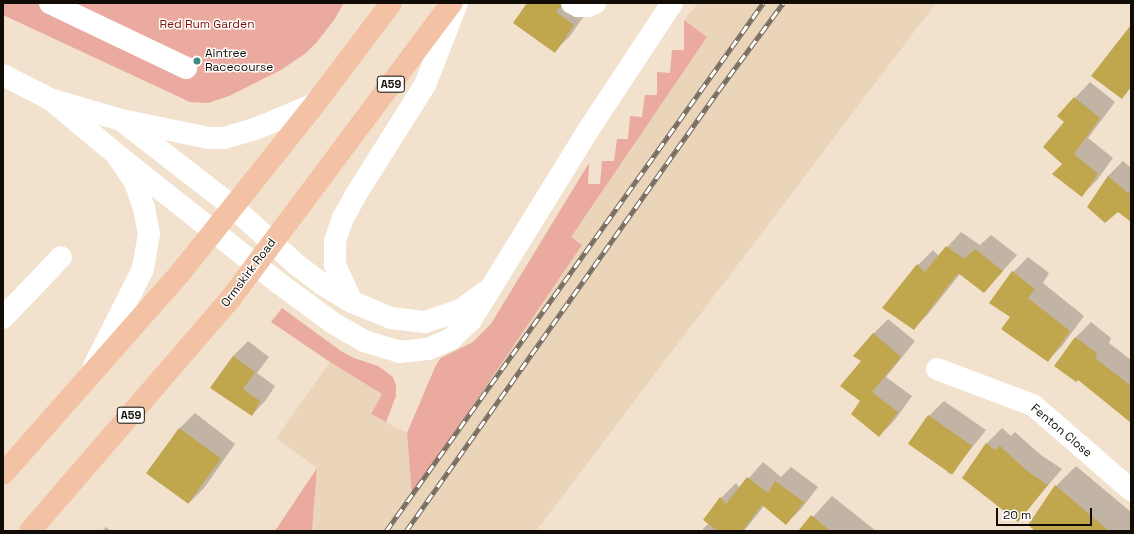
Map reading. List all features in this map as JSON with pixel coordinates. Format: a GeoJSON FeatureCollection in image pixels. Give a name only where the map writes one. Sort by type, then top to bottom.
{"type":"FeatureCollection","features":[{"type":"Feature","properties":{"kind":"highway"},"geometry":{"type":"LineString","coordinates":[[3,474],[181,272],[315,104],[391,3]]}},
{"type":"Feature","properties":{"kind":"highway","name":"Ormskirk Road"},"geometry":{"type":"LineString","coordinates":[[30,531],[216,316],[272,244],[452,3]]}},
{"type":"Feature","properties":{"kind":"street"},"geometry":{"type":"LineString","coordinates":[[50,3],[186,68]]}},
{"type":"Feature","properties":{"kind":"street"},"geometry":{"type":"LineString","coordinates":[[352,302],[335,265],[335,241],[343,218],[355,196],[425,85],[457,3]]}},
{"type":"Feature","properties":{"kind":"street"},"geometry":{"type":"LineString","coordinates":[[572,3],[578,6],[588,6],[595,3]]}},
{"type":"Feature","properties":{"kind":"street"},"geometry":{"type":"LineString","coordinates":[[50,99],[116,154],[333,323],[364,341],[399,352],[428,350],[452,339],[471,320],[591,126],[672,3]]}},
{"type":"Feature","properties":{"kind":"street"},"geometry":{"type":"LineString","coordinates":[[3,75],[50,99],[121,120],[209,138],[224,138],[256,129],[315,104]]}},
{"type":"Feature","properties":{"kind":"street"},"geometry":{"type":"LineString","coordinates":[[121,120],[233,206],[272,244],[322,284],[352,302],[391,318],[425,322],[462,309],[492,287]]}},
{"type":"Feature","properties":{"kind":"street"},"geometry":{"type":"LineString","coordinates":[[89,376],[143,270],[149,234],[144,208],[135,182],[116,154]]}},
{"type":"Feature","properties":{"kind":"street"},"geometry":{"type":"LineString","coordinates":[[3,318],[61,257]]}},
{"type":"Feature","properties":{"kind":"street","name":"Fenton Close"},"geometry":{"type":"LineString","coordinates":[[937,370],[1033,405],[1131,490]]}},
{"type":"Feature","properties":{"kind":"shaded area"},"geometry":{"type":"Polygon","coordinates":[[[698,3],[936,3],[536,531],[312,531],[317,468],[276,438],[330,362],[382,394],[371,414],[407,433],[436,365],[441,358],[473,342],[491,324],[589,163],[588,184],[600,184],[602,161],[614,161],[617,139],[628,139],[630,116],[642,117],[645,95],[657,95],[657,72],[670,73],[672,50],[684,50],[684,20],[698,3]]]}},
{"type":"Feature","properties":{"kind":"green space","name":"Aintree Racecourse"},"geometry":{"type":"Polygon","coordinates":[[[3,3],[344,3],[334,20],[317,42],[306,53],[281,70],[229,96],[208,103],[190,102],[3,15],[3,3]]]}},
{"type":"Feature","properties":{"kind":"green space"},"geometry":{"type":"Polygon","coordinates":[[[684,20],[707,37],[571,237],[582,245],[412,495],[407,433],[436,365],[441,358],[473,342],[491,324],[589,163],[588,184],[600,184],[602,161],[614,161],[617,139],[628,139],[630,116],[642,117],[645,95],[657,95],[657,72],[670,73],[672,50],[684,50],[684,20]]]}},
{"type":"Feature","properties":{"kind":"green space"},"geometry":{"type":"Polygon","coordinates":[[[282,308],[341,351],[354,358],[378,366],[393,377],[396,386],[396,396],[386,422],[371,414],[382,394],[330,362],[271,322],[282,308]]]}},
{"type":"Feature","properties":{"kind":"green space"},"geometry":{"type":"Polygon","coordinates":[[[317,468],[312,531],[275,531],[317,468]]]}},
{"type":"Feature","properties":{"kind":"building"},"geometry":{"type":"Polygon","coordinates":[[[527,3],[563,3],[556,12],[574,25],[555,53],[513,23],[527,3]]]}},
{"type":"Feature","properties":{"kind":"building"},"geometry":{"type":"Polygon","coordinates":[[[1131,25],[1131,87],[1122,99],[1091,76],[1131,25]]]}},
{"type":"Feature","properties":{"kind":"building"},"geometry":{"type":"Polygon","coordinates":[[[1074,97],[1100,118],[1074,154],[1098,174],[1082,197],[1052,174],[1062,164],[1043,147],[1064,122],[1057,116],[1074,97]]]}},
{"type":"Feature","properties":{"kind":"building"},"geometry":{"type":"Polygon","coordinates":[[[1108,176],[1128,193],[1131,189],[1131,222],[1118,212],[1105,223],[1087,207],[1108,176]]]}},
{"type":"Feature","properties":{"kind":"building"},"geometry":{"type":"Polygon","coordinates":[[[946,246],[964,259],[975,249],[1003,271],[984,293],[958,273],[914,330],[882,308],[917,264],[925,272],[946,246]]]}},
{"type":"Feature","properties":{"kind":"building"},"geometry":{"type":"Polygon","coordinates":[[[1012,271],[1035,289],[1028,298],[1070,331],[1048,362],[1001,329],[1010,317],[989,303],[1012,271]]]}},
{"type":"Feature","properties":{"kind":"building"},"geometry":{"type":"Polygon","coordinates":[[[873,333],[901,357],[872,392],[898,412],[879,437],[851,414],[860,401],[840,386],[861,361],[853,356],[873,333]]]}},
{"type":"Feature","properties":{"kind":"building"},"geometry":{"type":"Polygon","coordinates":[[[1075,337],[1097,353],[1095,358],[1131,386],[1130,422],[1078,380],[1076,382],[1054,366],[1075,337]]]}},
{"type":"Feature","properties":{"kind":"building"},"geometry":{"type":"Polygon","coordinates":[[[233,356],[255,372],[243,389],[260,401],[252,416],[210,388],[233,356]]]}},
{"type":"Feature","properties":{"kind":"building"},"geometry":{"type":"Polygon","coordinates":[[[928,415],[972,446],[952,475],[908,444],[928,415]]]}},
{"type":"Feature","properties":{"kind":"building"},"geometry":{"type":"Polygon","coordinates":[[[179,428],[221,459],[188,504],[146,473],[179,428]]]}},
{"type":"Feature","properties":{"kind":"building"},"geometry":{"type":"Polygon","coordinates":[[[986,443],[995,450],[1000,446],[1026,470],[1048,485],[1018,522],[962,478],[986,443]]]}},
{"type":"Feature","properties":{"kind":"building"},"geometry":{"type":"Polygon","coordinates":[[[747,477],[768,493],[775,481],[804,502],[786,525],[762,505],[742,531],[718,531],[703,520],[720,497],[726,504],[747,477]]]}},
{"type":"Feature","properties":{"kind":"building"},"geometry":{"type":"Polygon","coordinates":[[[1055,485],[1109,531],[1035,531],[1028,525],[1055,485]]]}},
{"type":"Feature","properties":{"kind":"building"},"geometry":{"type":"Polygon","coordinates":[[[811,515],[830,531],[798,531],[811,515]]]}},
{"type":"Feature","properties":{"kind":"railway"},"geometry":{"type":"LineString","coordinates":[[386,531],[763,3]]}},
{"type":"Feature","properties":{"kind":"railway"},"geometry":{"type":"LineString","coordinates":[[406,531],[718,91],[783,3]]}},
{"type":"Feature","properties":{"kind":"place","name":"Aintree Racecourse"},"geometry":{"type":"Point","coordinates":[197,61]}},
{"type":"Feature","properties":{"kind":"park label","name":"Red Rum Garden"},"geometry":{"type":"Point","coordinates":[207,25]}}]}
